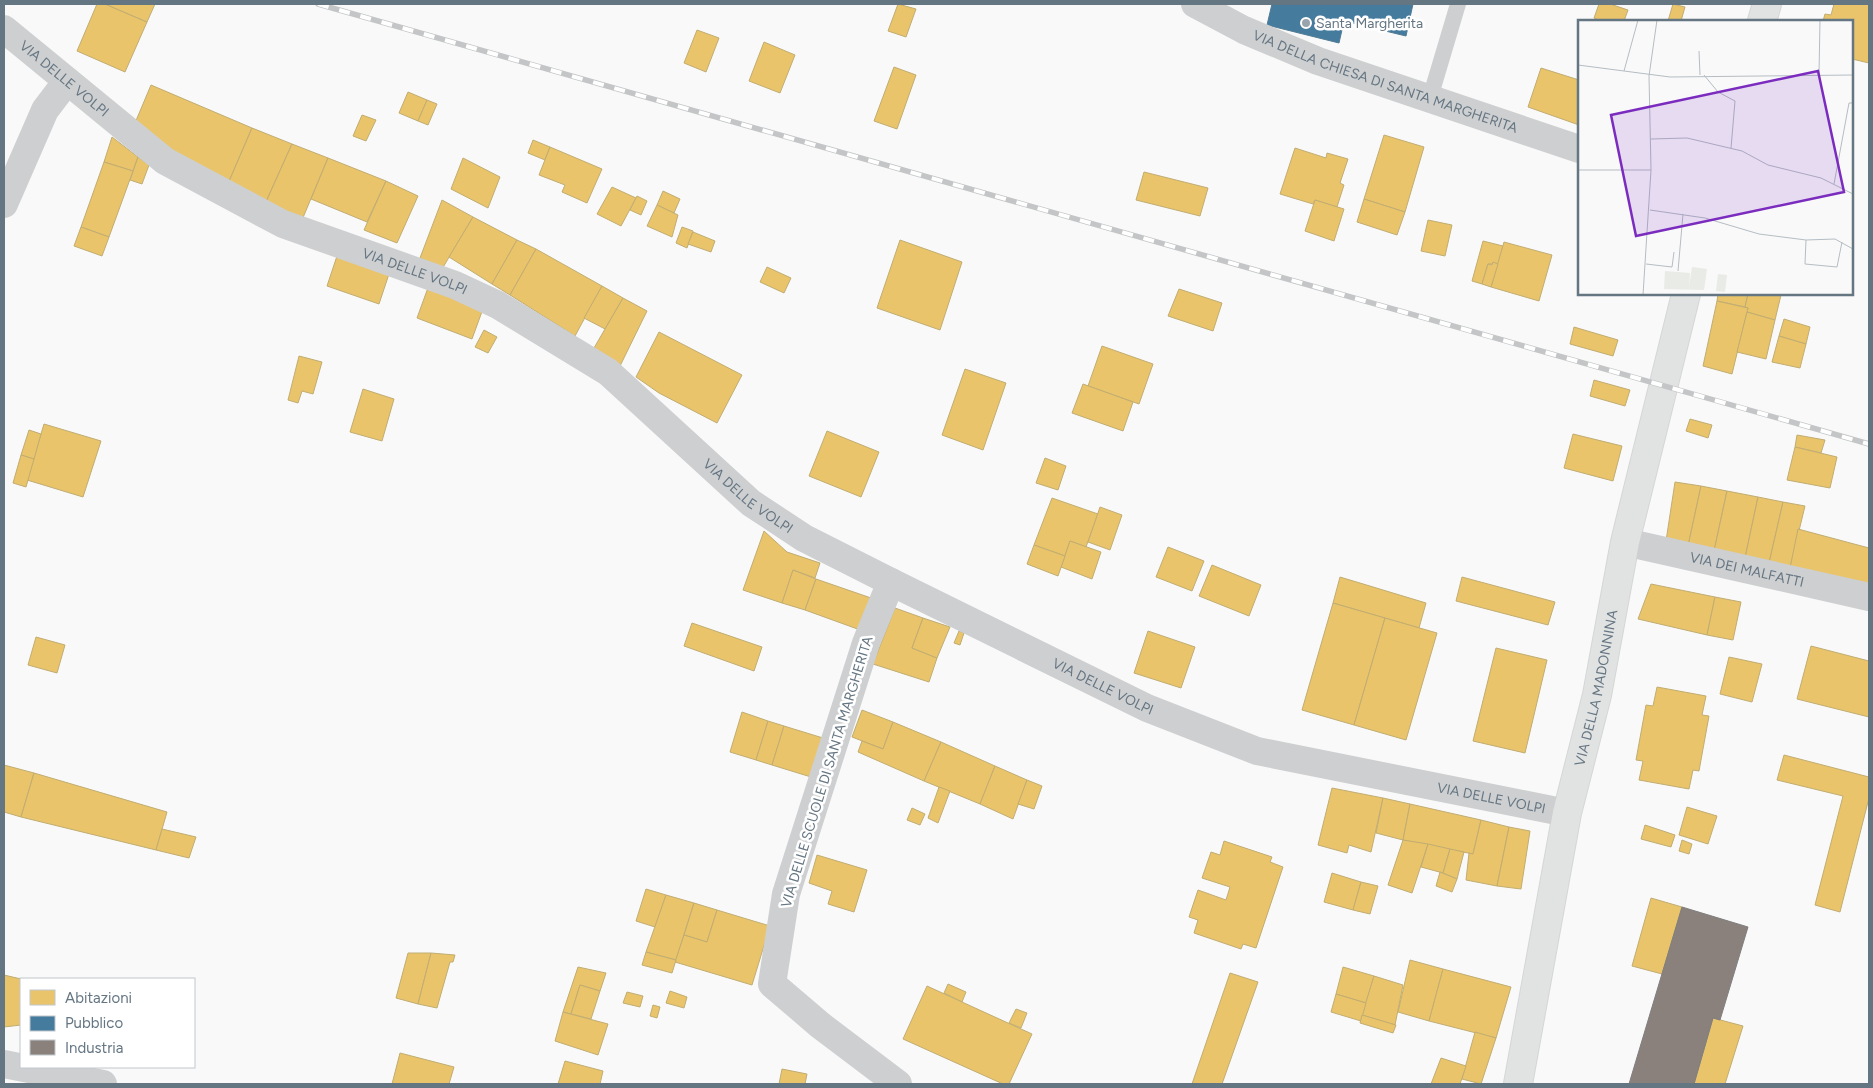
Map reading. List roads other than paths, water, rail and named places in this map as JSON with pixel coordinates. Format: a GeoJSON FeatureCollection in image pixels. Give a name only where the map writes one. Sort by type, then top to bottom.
{"type":"FeatureCollection","features":[{"type":"Feature","properties":{"kind":"main road"},"geometry":{"type":"LineString","coordinates":[[1762,20],[1767,4]]}},
{"type":"Feature","properties":{"kind":"main road","name":"VIA DELLA MADONNINA"},"geometry":{"type":"LineString","coordinates":[[1518,1084],[1567,813],[1597,695],[1625,542],[1686,295]]}},
{"type":"Feature","properties":{"kind":"street","name":"VIA DELLA CHIESA DI SANTA MARGHERITA"},"geometry":{"type":"LineString","coordinates":[[1196,4],[1244,30],[1318,61],[1578,149]]}},
{"type":"Feature","properties":{"kind":"street","name":"VIA DELLE VOLPI"},"geometry":{"type":"LineString","coordinates":[[4,29],[165,161],[283,224],[455,285],[498,305],[608,372],[751,503],[804,538],[891,582],[1147,708],[1257,751],[1567,813]]}},
{"type":"Feature","properties":{"kind":"street"},"geometry":{"type":"LineString","coordinates":[[4,204],[46,110],[67,80]]}},
{"type":"Feature","properties":{"kind":"street","name":"VIA DEI MALFATTI"},"geometry":{"type":"LineString","coordinates":[[1625,542],[1869,597]]}},
{"type":"Feature","properties":{"kind":"street","name":"VIA DELLE SCUOLE DI SANTA MARGHERITA"},"geometry":{"type":"LineString","coordinates":[[891,582],[866,643],[786,894],[772,984],[820,1025],[898,1084]]}},
{"type":"Feature","properties":{"kind":"street"},"geometry":{"type":"LineString","coordinates":[[4,1064],[20,1067]]}},
{"type":"Feature","properties":{"kind":"street"},"geometry":{"type":"LineString","coordinates":[[24,1068],[103,1084]]}},
{"type":"Feature","properties":{"kind":"lane"},"geometry":{"type":"LineString","coordinates":[[1430,98],[1458,4]]}},
{"type":"Feature","properties":{"kind":"railway"},"geometry":{"type":"LineString","coordinates":[[318,4],[1869,444]]}},
{"type":"Feature","properties":{"kind":"place","name":"Santa Margherita"},"geometry":{"type":"Point","coordinates":[1306,23]}}]}
